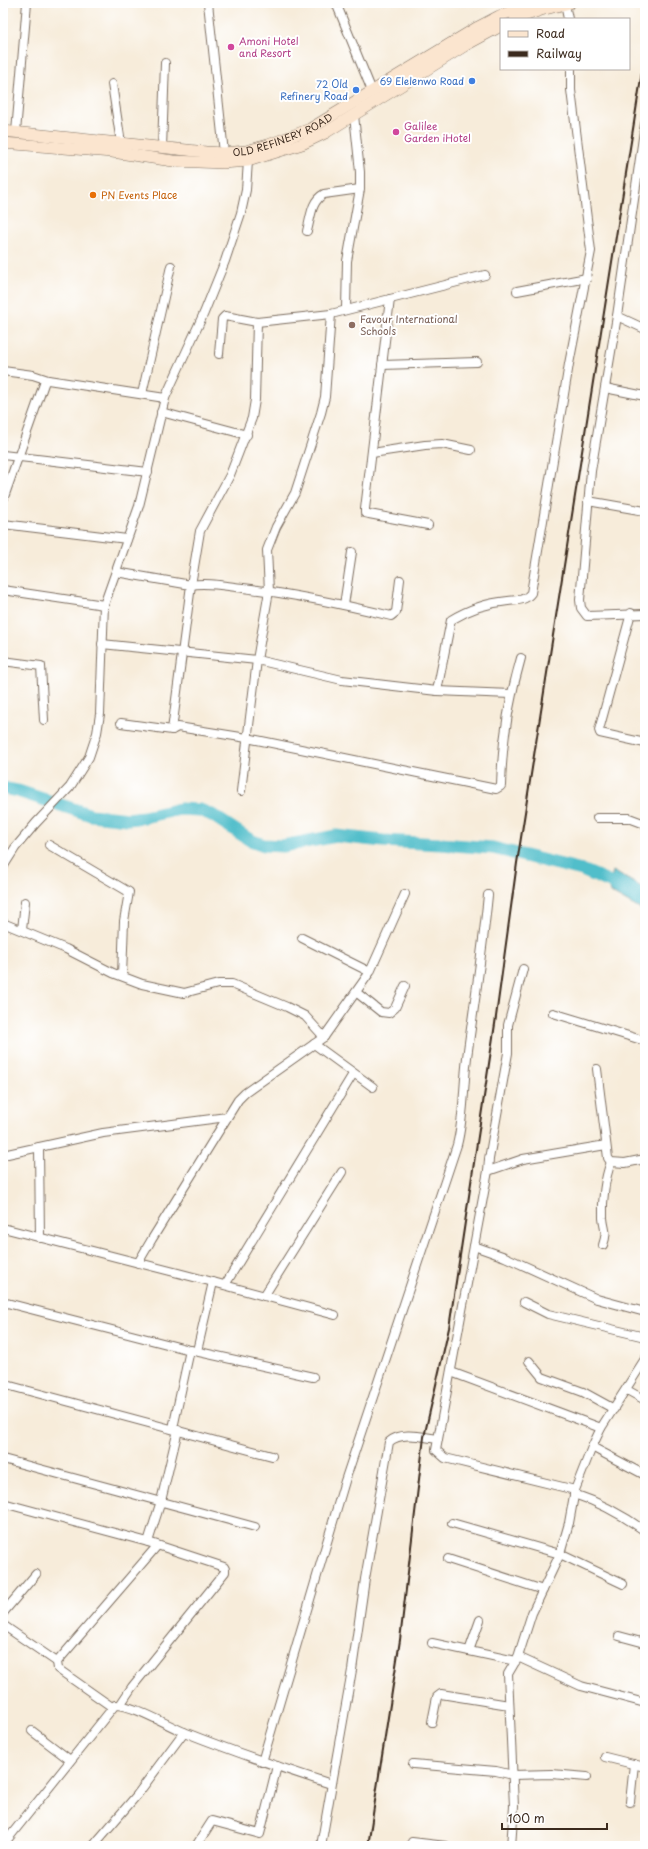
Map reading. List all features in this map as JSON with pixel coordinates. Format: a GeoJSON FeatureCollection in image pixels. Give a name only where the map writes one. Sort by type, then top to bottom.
{"type":"FeatureCollection","features":[{"type":"Feature","properties":{"kind":"main road","name":"OLD REFINERY ROAD"},"geometry":{"type":"LineString","coordinates":[[3,131],[247,156],[310,129],[478,27],[519,5],[532,3]]}},
{"type":"Feature","properties":{"kind":"main road"},"geometry":{"type":"LineString","coordinates":[[518,18],[540,10],[568,4]]}},
{"type":"Feature","properties":{"kind":"main road","name":"OLD REFINERY ROAD"},"geometry":{"type":"LineString","coordinates":[[3,143],[112,152],[188,162],[223,163],[302,144],[325,133],[466,45],[500,27]]}},
{"type":"Feature","properties":{"kind":"street"},"geometry":{"type":"LineString","coordinates":[[16,132],[27,3]]}},
{"type":"Feature","properties":{"kind":"street"},"geometry":{"type":"LineString","coordinates":[[208,3],[224,153]]}},
{"type":"Feature","properties":{"kind":"street"},"geometry":{"type":"LineString","coordinates":[[336,3],[372,91]]}},
{"type":"Feature","properties":{"kind":"street"},"geometry":{"type":"LineString","coordinates":[[568,4],[568,18]]}},
{"type":"Feature","properties":{"kind":"street"},"geometry":{"type":"LineString","coordinates":[[162,148],[165,63]]}},
{"type":"Feature","properties":{"kind":"street"},"geometry":{"type":"LineString","coordinates":[[438,691],[449,624],[451,620],[478,606],[490,602],[523,599],[528,597],[531,593],[568,372],[591,251],[591,240],[571,90],[571,70]]}},
{"type":"Feature","properties":{"kind":"street"},"geometry":{"type":"LineString","coordinates":[[112,84],[121,143]]}},
{"type":"Feature","properties":{"kind":"street"},"geometry":{"type":"LineString","coordinates":[[346,309],[347,262],[360,189],[360,172],[354,115]]}},
{"type":"Feature","properties":{"kind":"street"},"geometry":{"type":"LineString","coordinates":[[645,124],[588,501],[580,600],[581,608],[587,616],[631,613],[645,614]]}},
{"type":"Feature","properties":{"kind":"street"},"geometry":{"type":"LineString","coordinates":[[3,867],[15,848],[70,787],[89,757],[97,733],[100,714],[104,605],[139,506],[165,398],[204,313],[225,261],[243,205],[246,190],[247,156]]}},
{"type":"Feature","properties":{"kind":"street"},"geometry":{"type":"LineString","coordinates":[[307,231],[314,204],[320,197],[324,194],[360,189]]}},
{"type":"Feature","properties":{"kind":"street"},"geometry":{"type":"LineString","coordinates":[[142,394],[171,266]]}},
{"type":"Feature","properties":{"kind":"street"},"geometry":{"type":"LineString","coordinates":[[219,354],[223,317],[225,316],[257,322],[331,314],[486,275]]}},
{"type":"Feature","properties":{"kind":"street"},"geometry":{"type":"LineString","coordinates":[[516,291],[587,278]]}},
{"type":"Feature","properties":{"kind":"street"},"geometry":{"type":"LineString","coordinates":[[390,299],[366,513],[428,525]]}},
{"type":"Feature","properties":{"kind":"street"},"geometry":{"type":"LineString","coordinates":[[241,791],[257,660],[269,591],[267,562],[268,550],[271,538],[295,493],[322,413],[325,397],[331,314]]}},
{"type":"Feature","properties":{"kind":"street"},"geometry":{"type":"LineString","coordinates":[[617,316],[645,329]]}},
{"type":"Feature","properties":{"kind":"street"},"geometry":{"type":"LineString","coordinates":[[172,730],[191,585],[200,531],[225,487],[247,435],[255,400],[257,322]]}},
{"type":"Feature","properties":{"kind":"street"},"geometry":{"type":"LineString","coordinates":[[382,365],[477,362]]}},
{"type":"Feature","properties":{"kind":"street"},"geometry":{"type":"LineString","coordinates":[[3,371],[33,374],[48,380],[165,398]]}},
{"type":"Feature","properties":{"kind":"street"},"geometry":{"type":"LineString","coordinates":[[3,500],[19,457],[43,383],[48,380]]}},
{"type":"Feature","properties":{"kind":"street"},"geometry":{"type":"LineString","coordinates":[[605,388],[645,396]]}},
{"type":"Feature","properties":{"kind":"street"},"geometry":{"type":"LineString","coordinates":[[162,412],[247,435]]}},
{"type":"Feature","properties":{"kind":"street"},"geometry":{"type":"LineString","coordinates":[[372,453],[442,444],[471,450]]}},
{"type":"Feature","properties":{"kind":"street"},"geometry":{"type":"LineString","coordinates":[[3,455],[148,472]]}},
{"type":"Feature","properties":{"kind":"street"},"geometry":{"type":"LineString","coordinates":[[588,501],[645,512]]}},
{"type":"Feature","properties":{"kind":"street"},"geometry":{"type":"LineString","coordinates":[[3,524],[127,539]]}},
{"type":"Feature","properties":{"kind":"street"},"geometry":{"type":"LineString","coordinates":[[344,605],[352,552]]}},
{"type":"Feature","properties":{"kind":"street"},"geometry":{"type":"LineString","coordinates":[[116,572],[191,585],[202,583],[269,591],[394,616],[396,612],[400,580]]}},
{"type":"Feature","properties":{"kind":"street"},"geometry":{"type":"LineString","coordinates":[[3,590],[104,605]]}},
{"type":"Feature","properties":{"kind":"street"},"geometry":{"type":"LineString","coordinates":[[631,613],[599,730],[600,733],[645,743]]}},
{"type":"Feature","properties":{"kind":"street"},"geometry":{"type":"LineString","coordinates":[[102,644],[257,660],[342,680],[438,691],[511,694]]}},
{"type":"Feature","properties":{"kind":"street"},"geometry":{"type":"LineString","coordinates":[[121,723],[172,730],[178,727],[247,738],[496,789],[501,786],[511,694],[521,658]]}},
{"type":"Feature","properties":{"kind":"street"},"geometry":{"type":"LineString","coordinates":[[3,661],[41,666],[44,720]]}},
{"type":"Feature","properties":{"kind":"street"},"geometry":{"type":"LineString","coordinates":[[597,818],[629,818],[645,824]]}},
{"type":"Feature","properties":{"kind":"street"},"geometry":{"type":"LineString","coordinates":[[49,845],[129,892],[124,921],[122,976]]}},
{"type":"Feature","properties":{"kind":"street"},"geometry":{"type":"LineString","coordinates":[[138,1263],[238,1100],[245,1093],[324,1037],[370,972],[405,894]]}},
{"type":"Feature","properties":{"kind":"street"},"geometry":{"type":"LineString","coordinates":[[262,1762],[345,1481],[457,1145],[461,1127],[468,1051],[478,988],[488,896]]}},
{"type":"Feature","properties":{"kind":"street"},"geometry":{"type":"LineString","coordinates":[[22,930],[26,902]]}},
{"type":"Feature","properties":{"kind":"street"},"geometry":{"type":"LineString","coordinates":[[3,923],[22,930],[142,984],[184,993],[218,984],[232,984],[305,1016],[324,1037]]}},
{"type":"Feature","properties":{"kind":"street"},"geometry":{"type":"LineString","coordinates":[[302,938],[370,972]]}},
{"type":"Feature","properties":{"kind":"street"},"geometry":{"type":"LineString","coordinates":[[523,969],[508,1025],[508,1053],[488,1171],[436,1450],[445,1458],[574,1492],[610,1510],[645,1532]]}},
{"type":"Feature","properties":{"kind":"street"},"geometry":{"type":"LineString","coordinates":[[356,992],[381,1012],[389,1013],[395,1008],[405,986]]}},
{"type":"Feature","properties":{"kind":"street"},"geometry":{"type":"LineString","coordinates":[[553,1013],[645,1042]]}},
{"type":"Feature","properties":{"kind":"street"},"geometry":{"type":"LineString","coordinates":[[314,1044],[353,1074],[373,1087]]}},
{"type":"Feature","properties":{"kind":"street"},"geometry":{"type":"LineString","coordinates":[[597,1069],[606,1145],[608,1158],[611,1162]]}},
{"type":"Feature","properties":{"kind":"street"},"geometry":{"type":"LineString","coordinates":[[225,1285],[353,1074]]}},
{"type":"Feature","properties":{"kind":"street"},"geometry":{"type":"LineString","coordinates":[[3,1155],[102,1133],[227,1117]]}},
{"type":"Feature","properties":{"kind":"street"},"geometry":{"type":"LineString","coordinates":[[488,1171],[523,1159],[606,1145]]}},
{"type":"Feature","properties":{"kind":"street"},"geometry":{"type":"LineString","coordinates":[[39,1147],[40,1238]]}},
{"type":"Feature","properties":{"kind":"street"},"geometry":{"type":"LineString","coordinates":[[611,1162],[625,1163],[645,1159]]}},
{"type":"Feature","properties":{"kind":"street"},"geometry":{"type":"LineString","coordinates":[[603,1245],[606,1232],[603,1219],[604,1204],[608,1171],[611,1162]]}},
{"type":"Feature","properties":{"kind":"street"},"geometry":{"type":"LineString","coordinates":[[264,1296],[342,1172]]}},
{"type":"Feature","properties":{"kind":"street"},"geometry":{"type":"LineString","coordinates":[[3,1228],[335,1315]]}},
{"type":"Feature","properties":{"kind":"street"},"geometry":{"type":"LineString","coordinates":[[474,1246],[505,1257],[597,1299],[645,1312]]}},
{"type":"Feature","properties":{"kind":"street"},"geometry":{"type":"LineString","coordinates":[[148,1542],[161,1501],[175,1429],[194,1350],[213,1282]]}},
{"type":"Feature","properties":{"kind":"street"},"geometry":{"type":"LineString","coordinates":[[3,1302],[194,1350],[313,1377]]}},
{"type":"Feature","properties":{"kind":"street"},"geometry":{"type":"LineString","coordinates":[[524,1302],[548,1314],[645,1337]]}},
{"type":"Feature","properties":{"kind":"street"},"geometry":{"type":"LineString","coordinates":[[511,1846],[514,1806],[508,1678],[517,1659],[532,1613],[560,1554],[569,1523],[574,1492],[592,1447],[601,1428],[627,1390],[645,1359]]}},
{"type":"Feature","properties":{"kind":"street"},"geometry":{"type":"LineString","coordinates":[[529,1361],[542,1377],[583,1392],[614,1409]]}},
{"type":"Feature","properties":{"kind":"street"},"geometry":{"type":"LineString","coordinates":[[451,1372],[601,1428]]}},
{"type":"Feature","properties":{"kind":"street"},"geometry":{"type":"LineString","coordinates":[[3,1384],[272,1456]]}},
{"type":"Feature","properties":{"kind":"street"},"geometry":{"type":"LineString","coordinates":[[627,1390],[645,1400]]}},
{"type":"Feature","properties":{"kind":"street"},"geometry":{"type":"LineString","coordinates":[[321,1846],[352,1670],[371,1541],[389,1442],[394,1438],[407,1436],[438,1439]]}},
{"type":"Feature","properties":{"kind":"street"},"geometry":{"type":"LineString","coordinates":[[592,1447],[645,1475]]}},
{"type":"Feature","properties":{"kind":"street"},"geometry":{"type":"LineString","coordinates":[[3,1459],[255,1527]]}},
{"type":"Feature","properties":{"kind":"street"},"geometry":{"type":"LineString","coordinates":[[3,1503],[148,1542],[224,1567],[225,1572],[132,1687],[70,1760],[3,1845]]}},
{"type":"Feature","properties":{"kind":"street"},"geometry":{"type":"LineString","coordinates":[[452,1523],[560,1554],[623,1584]]}},
{"type":"Feature","properties":{"kind":"street"},"geometry":{"type":"LineString","coordinates":[[157,1546],[57,1662],[56,1667],[116,1706],[262,1762],[331,1784]]}},
{"type":"Feature","properties":{"kind":"street"},"geometry":{"type":"LineString","coordinates":[[448,1559],[543,1590]]}},
{"type":"Feature","properties":{"kind":"street"},"geometry":{"type":"LineString","coordinates":[[3,1613],[36,1574]]}},
{"type":"Feature","properties":{"kind":"street"},"geometry":{"type":"LineString","coordinates":[[469,1651],[480,1620]]}},
{"type":"Feature","properties":{"kind":"street"},"geometry":{"type":"LineString","coordinates":[[3,1625],[57,1662]]}},
{"type":"Feature","properties":{"kind":"street"},"geometry":{"type":"LineString","coordinates":[[619,1636],[645,1642]]}},
{"type":"Feature","properties":{"kind":"street"},"geometry":{"type":"LineString","coordinates":[[432,1643],[517,1659],[582,1686],[645,1703]]}},
{"type":"Feature","properties":{"kind":"street"},"geometry":{"type":"LineString","coordinates":[[432,1722],[437,1697],[441,1694],[509,1705]]}},
{"type":"Feature","properties":{"kind":"street"},"geometry":{"type":"LineString","coordinates":[[32,1731],[70,1760]]}},
{"type":"Feature","properties":{"kind":"street"},"geometry":{"type":"LineString","coordinates":[[93,1846],[137,1795],[184,1732]]}},
{"type":"Feature","properties":{"kind":"street"},"geometry":{"type":"LineString","coordinates":[[605,1757],[645,1767]]}},
{"type":"Feature","properties":{"kind":"street"},"geometry":{"type":"LineString","coordinates":[[413,1764],[496,1771],[513,1776],[551,1774],[587,1778]]}},
{"type":"Feature","properties":{"kind":"street"},"geometry":{"type":"LineString","coordinates":[[630,1802],[634,1764]]}},
{"type":"Feature","properties":{"kind":"street"},"geometry":{"type":"LineString","coordinates":[[196,1846],[212,1821],[260,1834],[277,1766]]}},
{"type":"Feature","properties":{"kind":"street"},"geometry":{"type":"LineString","coordinates":[[412,1842],[446,1846]]}},
{"type":"Feature","properties":{"kind":"water"},"geometry":{"type":"Polygon","coordinates":[[[613,871],[645,889],[645,912],[610,892],[610,882],[613,871]]]}},
{"type":"Feature","properties":{"kind":"waterway"},"geometry":{"type":"LineString","coordinates":[[3,788],[18,791],[91,815],[128,819],[180,809],[200,810],[212,815],[250,840],[264,845],[283,846],[336,836],[383,841],[493,848],[582,870],[610,882],[645,901]]}},
{"type":"Feature","properties":{"kind":"railway"},"geometry":{"type":"LineString","coordinates":[[368,1846],[400,1640],[424,1437],[449,1328],[495,1024],[517,863],[645,53]]}},
{"type":"Feature","properties":{"kind":"place","name":"Amoni Hotel and Resort"},"geometry":{"type":"Point","coordinates":[231,47]}},
{"type":"Feature","properties":{"kind":"place","name":"69 Elelenwo Road"},"geometry":{"type":"Point","coordinates":[472,81]}},
{"type":"Feature","properties":{"kind":"place","name":"72 Old Refinery Road"},"geometry":{"type":"Point","coordinates":[356,90]}},
{"type":"Feature","properties":{"kind":"place","name":"Galilee Garden iHotel"},"geometry":{"type":"Point","coordinates":[396,132]}},
{"type":"Feature","properties":{"kind":"place","name":"PN Events Place"},"geometry":{"type":"Point","coordinates":[93,195]}},
{"type":"Feature","properties":{"kind":"place","name":"Favour International Schools"},"geometry":{"type":"Point","coordinates":[352,325]}}]}
